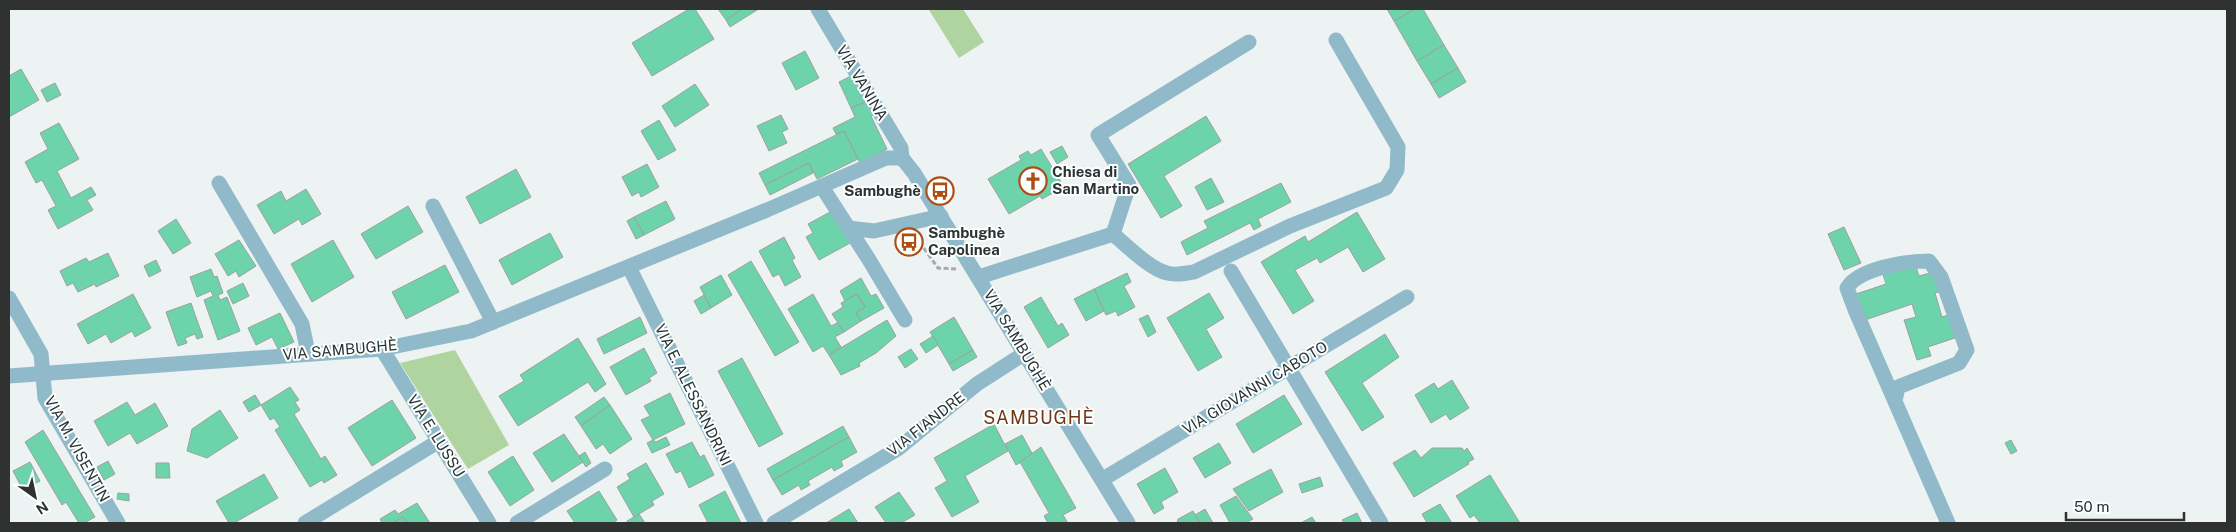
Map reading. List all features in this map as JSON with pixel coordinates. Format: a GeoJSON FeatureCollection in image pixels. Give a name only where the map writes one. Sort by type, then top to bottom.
{"type":"FeatureCollection","features":[{"type":"Feature","properties":{"kind":"street","name":"VIA VANINA"},"geometry":{"type":"LineString","coordinates":[[818,9],[901,148],[902,158]]}},
{"type":"Feature","properties":{"kind":"street"},"geometry":{"type":"LineString","coordinates":[[1113,234],[1153,266],[1166,273],[1194,272],[1290,226],[1386,188],[1397,170],[1398,147],[1336,40]]}},
{"type":"Feature","properties":{"kind":"street"},"geometry":{"type":"LineString","coordinates":[[1113,234],[1129,185],[1098,135],[1249,42]]}},
{"type":"Feature","properties":{"kind":"street","name":"VIA SAMBUGHÈ"},"geometry":{"type":"LineString","coordinates":[[9,376],[382,348],[471,331],[767,210],[886,158],[902,158],[914,173],[977,274],[1128,523]]}},
{"type":"Feature","properties":{"kind":"street"},"geometry":{"type":"LineString","coordinates":[[219,183],[302,324],[308,353]]}},
{"type":"Feature","properties":{"kind":"street"},"geometry":{"type":"LineString","coordinates":[[822,187],[905,320]]}},
{"type":"Feature","properties":{"kind":"street"},"geometry":{"type":"LineString","coordinates":[[432,206],[493,322]]}},
{"type":"Feature","properties":{"kind":"street"},"geometry":{"type":"LineString","coordinates":[[848,228],[874,230],[941,216]]}},
{"type":"Feature","properties":{"kind":"street"},"geometry":{"type":"LineString","coordinates":[[977,274],[1113,234]]}},
{"type":"Feature","properties":{"kind":"street"},"geometry":{"type":"LineString","coordinates":[[1895,400],[1898,387],[1959,363],[1967,350],[1941,276],[1929,261],[1914,261],[1877,270],[1852,281],[1847,288],[1895,400],[1948,523]]}},
{"type":"Feature","properties":{"kind":"street","name":"VIA E. ALESSANDRINI"},"geometry":{"type":"LineString","coordinates":[[630,267],[756,523]]}},
{"type":"Feature","properties":{"kind":"street"},"geometry":{"type":"LineString","coordinates":[[1231,271],[1381,523]]}},
{"type":"Feature","properties":{"kind":"street","name":"VIA GIOVANNI CABOTO"},"geometry":{"type":"LineString","coordinates":[[1103,480],[1407,297]]}},
{"type":"Feature","properties":{"kind":"street","name":"VIA M. VISENTIN"},"geometry":{"type":"LineString","coordinates":[[9,298],[41,354],[45,398],[117,523]]}},
{"type":"Feature","properties":{"kind":"street","name":"VIA E. LUSSU"},"geometry":{"type":"LineString","coordinates":[[382,348],[489,523]]}},
{"type":"Feature","properties":{"kind":"street","name":"VIA FIANDRE"},"geometry":{"type":"LineString","coordinates":[[774,523],[898,448],[977,384],[1025,353]]}},
{"type":"Feature","properties":{"kind":"street"},"geometry":{"type":"LineString","coordinates":[[304,523],[439,441]]}},
{"type":"Feature","properties":{"kind":"street"},"geometry":{"type":"LineString","coordinates":[[517,523],[605,468]]}},
{"type":"Feature","properties":{"kind":"path"},"geometry":{"type":"LineString","coordinates":[[913,233],[938,268],[977,274]]}},
{"type":"Feature","properties":{"kind":"green space"},"geometry":{"type":"Polygon","coordinates":[[[963,9],[984,42],[959,58],[929,10],[963,9]]]}},
{"type":"Feature","properties":{"kind":"green space"},"geometry":{"type":"Polygon","coordinates":[[[455,350],[509,445],[468,469],[400,363],[455,350]]]}},
{"type":"Feature","properties":{"kind":"building"},"geometry":{"type":"Polygon","coordinates":[[[689,9],[695,9],[714,39],[652,76],[632,43],[689,9]]]}},
{"type":"Feature","properties":{"kind":"building"},"geometry":{"type":"Polygon","coordinates":[[[718,9],[742,9],[726,20],[718,9]]]}},
{"type":"Feature","properties":{"kind":"building"},"geometry":{"type":"Polygon","coordinates":[[[742,9],[757,10],[730,27],[726,20],[742,9]]]}},
{"type":"Feature","properties":{"kind":"building"},"geometry":{"type":"Polygon","coordinates":[[[1387,9],[1415,9],[1394,21],[1387,9]]]}},
{"type":"Feature","properties":{"kind":"building"},"geometry":{"type":"Polygon","coordinates":[[[1415,9],[1423,9],[1444,45],[1417,61],[1394,21],[1415,9]]]}},
{"type":"Feature","properties":{"kind":"building"},"geometry":{"type":"Polygon","coordinates":[[[1444,45],[1458,68],[1431,84],[1417,61],[1444,45]]]}},
{"type":"Feature","properties":{"kind":"building"},"geometry":{"type":"Polygon","coordinates":[[[805,51],[819,78],[796,90],[782,63],[805,51]]]}},
{"type":"Feature","properties":{"kind":"building"},"geometry":{"type":"Polygon","coordinates":[[[1458,68],[1466,82],[1439,98],[1431,84],[1458,68]]]}},
{"type":"Feature","properties":{"kind":"building"},"geometry":{"type":"Polygon","coordinates":[[[21,69],[39,100],[9,117],[9,76],[21,69]]]}},
{"type":"Feature","properties":{"kind":"building"},"geometry":{"type":"Polygon","coordinates":[[[851,76],[870,100],[851,108],[839,82],[851,76]]]}},
{"type":"Feature","properties":{"kind":"building"},"geometry":{"type":"Polygon","coordinates":[[[55,83],[61,95],[47,102],[41,90],[55,83]]]}},
{"type":"Feature","properties":{"kind":"building"},"geometry":{"type":"Polygon","coordinates":[[[695,84],[709,105],[675,127],[662,106],[695,84]]]}},
{"type":"Feature","properties":{"kind":"building"},"geometry":{"type":"Polygon","coordinates":[[[870,100],[876,114],[871,116],[887,149],[860,163],[844,131],[836,134],[833,128],[855,117],[851,108],[870,100]]]}},
{"type":"Feature","properties":{"kind":"building"},"geometry":{"type":"Polygon","coordinates":[[[781,115],[788,129],[782,132],[787,143],[769,151],[757,126],[781,115]]]}},
{"type":"Feature","properties":{"kind":"building"},"geometry":{"type":"Polygon","coordinates":[[[1206,116],[1221,141],[1164,176],[1182,206],[1161,218],[1128,164],[1206,116]]]}},
{"type":"Feature","properties":{"kind":"building"},"geometry":{"type":"Polygon","coordinates":[[[659,120],[676,150],[658,160],[641,131],[659,120]]]}},
{"type":"Feature","properties":{"kind":"building"},"geometry":{"type":"Polygon","coordinates":[[[59,123],[79,159],[57,171],[71,198],[91,187],[96,195],[87,200],[93,210],[58,229],[48,210],[56,206],[42,180],[36,183],[25,162],[48,149],[40,133],[59,123]]]}},
{"type":"Feature","properties":{"kind":"building"},"geometry":{"type":"Polygon","coordinates":[[[844,131],[858,159],[817,179],[809,163],[765,185],[759,173],[844,131]]]}},
{"type":"Feature","properties":{"kind":"building"},"geometry":{"type":"Polygon","coordinates":[[[1062,146],[1068,157],[1057,164],[1050,152],[1062,146]]]}},
{"type":"Feature","properties":{"kind":"building"},"geometry":{"type":"Polygon","coordinates":[[[1041,149],[1061,182],[1050,188],[1053,193],[1042,199],[1040,196],[1009,214],[988,179],[1021,160],[1019,156],[1028,151],[1031,155],[1041,149]]]}},
{"type":"Feature","properties":{"kind":"building"},"geometry":{"type":"Polygon","coordinates":[[[809,163],[813,173],[770,195],[765,185],[809,163]]]}},
{"type":"Feature","properties":{"kind":"building"},"geometry":{"type":"Polygon","coordinates":[[[647,164],[659,187],[641,197],[639,192],[632,196],[622,177],[647,164]]]}},
{"type":"Feature","properties":{"kind":"building"},"geometry":{"type":"Polygon","coordinates":[[[516,169],[531,197],[480,224],[466,197],[516,169]]]}},
{"type":"Feature","properties":{"kind":"building"},"geometry":{"type":"Polygon","coordinates":[[[1211,178],[1224,202],[1207,210],[1195,187],[1211,178]]]}},
{"type":"Feature","properties":{"kind":"building"},"geometry":{"type":"Polygon","coordinates":[[[1281,183],[1291,202],[1258,219],[1261,226],[1254,230],[1250,223],[1187,255],[1181,242],[1208,228],[1204,221],[1281,183]]]}},
{"type":"Feature","properties":{"kind":"building"},"geometry":{"type":"Polygon","coordinates":[[[306,189],[321,214],[302,225],[299,219],[274,234],[257,205],[281,191],[286,201],[306,189]]]}},
{"type":"Feature","properties":{"kind":"building"},"geometry":{"type":"Polygon","coordinates":[[[666,201],[675,219],[644,235],[634,217],[666,201]]]}},
{"type":"Feature","properties":{"kind":"building"},"geometry":{"type":"Polygon","coordinates":[[[408,206],[423,232],[376,259],[361,234],[408,206]]]}},
{"type":"Feature","properties":{"kind":"building"},"geometry":{"type":"Polygon","coordinates":[[[830,212],[852,242],[819,260],[806,237],[813,233],[808,224],[830,212]]]}},
{"type":"Feature","properties":{"kind":"building"},"geometry":{"type":"Polygon","coordinates":[[[1357,212],[1385,259],[1363,272],[1348,247],[1320,263],[1317,258],[1295,270],[1314,301],[1293,314],[1261,262],[1305,236],[1308,242],[1357,212]]]}},
{"type":"Feature","properties":{"kind":"building"},"geometry":{"type":"Polygon","coordinates":[[[634,217],[644,235],[636,239],[627,221],[634,217]]]}},
{"type":"Feature","properties":{"kind":"building"},"geometry":{"type":"Polygon","coordinates":[[[176,219],[191,243],[173,254],[158,231],[176,219]]]}},
{"type":"Feature","properties":{"kind":"building"},"geometry":{"type":"Polygon","coordinates":[[[1844,227],[1861,263],[1844,270],[1828,234],[1844,227]]]}},
{"type":"Feature","properties":{"kind":"building"},"geometry":{"type":"Polygon","coordinates":[[[550,233],[563,257],[512,285],[499,260],[550,233]]]}},
{"type":"Feature","properties":{"kind":"building"},"geometry":{"type":"Polygon","coordinates":[[[916,236],[918,240],[902,249],[899,245],[916,236]]]}},
{"type":"Feature","properties":{"kind":"building"},"geometry":{"type":"Polygon","coordinates":[[[784,237],[795,258],[792,260],[801,277],[785,286],[779,274],[773,277],[759,251],[784,237]]]}},
{"type":"Feature","properties":{"kind":"building"},"geometry":{"type":"Polygon","coordinates":[[[239,240],[256,266],[239,277],[236,271],[228,276],[215,254],[239,240]]]}},
{"type":"Feature","properties":{"kind":"building"},"geometry":{"type":"Polygon","coordinates":[[[333,240],[354,277],[312,302],[291,264],[333,240]]]}},
{"type":"Feature","properties":{"kind":"building"},"geometry":{"type":"Polygon","coordinates":[[[108,253],[119,276],[96,287],[95,284],[78,292],[73,283],[67,286],[60,271],[86,258],[89,262],[108,253]]]}},
{"type":"Feature","properties":{"kind":"building"},"geometry":{"type":"Polygon","coordinates":[[[156,260],[161,271],[149,277],[144,266],[156,260]]]}},
{"type":"Feature","properties":{"kind":"building"},"geometry":{"type":"Polygon","coordinates":[[[751,261],[799,342],[775,356],[728,275],[751,261]]]}},
{"type":"Feature","properties":{"kind":"building"},"geometry":{"type":"Polygon","coordinates":[[[1914,261],[1919,276],[1933,272],[1939,292],[1935,293],[1942,317],[1948,315],[1955,338],[1928,347],[1931,356],[1917,360],[1904,320],[1916,317],[1912,304],[1865,320],[1856,294],[1886,284],[1882,271],[1914,261]]]}},
{"type":"Feature","properties":{"kind":"building"},"geometry":{"type":"Polygon","coordinates":[[[445,265],[459,292],[406,319],[392,292],[445,265]]]}},
{"type":"Feature","properties":{"kind":"building"},"geometry":{"type":"Polygon","coordinates":[[[211,269],[214,277],[217,276],[223,293],[218,295],[220,300],[227,297],[240,331],[218,340],[204,300],[213,296],[211,291],[197,297],[190,277],[211,269]]]}},
{"type":"Feature","properties":{"kind":"building"},"geometry":{"type":"Polygon","coordinates":[[[1127,273],[1131,282],[1124,286],[1135,307],[1118,316],[1116,311],[1106,315],[1094,289],[1127,273]]]}},
{"type":"Feature","properties":{"kind":"building"},"geometry":{"type":"Polygon","coordinates":[[[721,275],[732,295],[711,308],[700,287],[721,275]]]}},
{"type":"Feature","properties":{"kind":"building"},"geometry":{"type":"Polygon","coordinates":[[[861,278],[871,296],[876,294],[884,308],[861,321],[856,313],[865,307],[857,294],[845,301],[840,291],[861,278]]]}},
{"type":"Feature","properties":{"kind":"building"},"geometry":{"type":"Polygon","coordinates":[[[243,283],[249,296],[233,304],[227,291],[243,283]]]}},
{"type":"Feature","properties":{"kind":"building"},"geometry":{"type":"Polygon","coordinates":[[[1094,289],[1104,311],[1086,321],[1074,299],[1094,289]]]}},
{"type":"Feature","properties":{"kind":"building"},"geometry":{"type":"Polygon","coordinates":[[[1209,293],[1224,318],[1206,329],[1222,357],[1198,371],[1167,318],[1209,293]]]}},
{"type":"Feature","properties":{"kind":"building"},"geometry":{"type":"Polygon","coordinates":[[[133,294],[151,328],[135,337],[132,331],[111,343],[106,334],[88,344],[77,324],[133,294]]]}},
{"type":"Feature","properties":{"kind":"building"},"geometry":{"type":"Polygon","coordinates":[[[813,294],[831,326],[837,323],[844,332],[835,337],[841,347],[829,355],[823,346],[813,352],[788,309],[813,294]]]}},
{"type":"Feature","properties":{"kind":"building"},"geometry":{"type":"Polygon","coordinates":[[[857,294],[865,307],[856,313],[861,321],[844,332],[832,314],[843,307],[841,303],[857,294]]]}},
{"type":"Feature","properties":{"kind":"building"},"geometry":{"type":"Polygon","coordinates":[[[704,295],[711,308],[701,314],[694,301],[704,295]]]}},
{"type":"Feature","properties":{"kind":"building"},"geometry":{"type":"Polygon","coordinates":[[[1041,297],[1058,326],[1062,323],[1069,335],[1048,348],[1024,307],[1041,297]]]}},
{"type":"Feature","properties":{"kind":"building"},"geometry":{"type":"Polygon","coordinates":[[[191,303],[203,337],[197,339],[195,334],[185,338],[187,343],[178,346],[166,312],[191,303]]]}},
{"type":"Feature","properties":{"kind":"building"},"geometry":{"type":"Polygon","coordinates":[[[280,313],[294,342],[278,349],[272,337],[256,345],[248,328],[280,313]]]}},
{"type":"Feature","properties":{"kind":"building"},"geometry":{"type":"Polygon","coordinates":[[[1148,315],[1156,332],[1148,337],[1139,319],[1148,315]]]}},
{"type":"Feature","properties":{"kind":"building"},"geometry":{"type":"Polygon","coordinates":[[[640,317],[647,333],[604,354],[597,339],[640,317]]]}},
{"type":"Feature","properties":{"kind":"building"},"geometry":{"type":"Polygon","coordinates":[[[954,317],[973,350],[949,364],[930,332],[954,317]]]}},
{"type":"Feature","properties":{"kind":"building"},"geometry":{"type":"Polygon","coordinates":[[[887,320],[896,336],[876,353],[859,363],[860,366],[841,375],[829,355],[887,320]]]}},
{"type":"Feature","properties":{"kind":"building"},"geometry":{"type":"Polygon","coordinates":[[[1385,334],[1399,357],[1362,383],[1384,417],[1362,431],[1325,372],[1385,334]]]}},
{"type":"Feature","properties":{"kind":"building"},"geometry":{"type":"Polygon","coordinates":[[[933,336],[938,345],[926,353],[920,344],[933,336]]]}},
{"type":"Feature","properties":{"kind":"building"},"geometry":{"type":"Polygon","coordinates":[[[578,338],[606,384],[595,392],[588,382],[518,426],[499,396],[524,381],[520,375],[578,338]]]}},
{"type":"Feature","properties":{"kind":"building"},"geometry":{"type":"Polygon","coordinates":[[[644,348],[657,373],[649,378],[651,381],[626,395],[610,367],[644,348]]]}},
{"type":"Feature","properties":{"kind":"building"},"geometry":{"type":"Polygon","coordinates":[[[911,349],[918,359],[905,368],[898,357],[911,349]]]}},
{"type":"Feature","properties":{"kind":"building"},"geometry":{"type":"Polygon","coordinates":[[[973,350],[977,357],[953,371],[949,364],[973,350]]]}},
{"type":"Feature","properties":{"kind":"building"},"geometry":{"type":"Polygon","coordinates":[[[742,358],[783,434],[759,447],[718,371],[742,358]]]}},
{"type":"Feature","properties":{"kind":"building"},"geometry":{"type":"Polygon","coordinates":[[[1452,380],[1469,408],[1450,420],[1446,414],[1431,423],[1415,395],[1434,383],[1438,389],[1452,380]]]}},
{"type":"Feature","properties":{"kind":"building"},"geometry":{"type":"Polygon","coordinates":[[[290,387],[299,400],[295,402],[300,410],[294,414],[321,459],[325,456],[337,475],[324,483],[322,480],[310,487],[275,430],[280,427],[274,418],[270,420],[261,405],[290,387]]]}},
{"type":"Feature","properties":{"kind":"building"},"geometry":{"type":"Polygon","coordinates":[[[670,393],[685,424],[653,440],[641,420],[650,416],[644,406],[670,393]]]}},
{"type":"Feature","properties":{"kind":"building"},"geometry":{"type":"Polygon","coordinates":[[[255,395],[261,405],[249,412],[243,402],[255,395]]]}},
{"type":"Feature","properties":{"kind":"building"},"geometry":{"type":"Polygon","coordinates":[[[1284,395],[1302,424],[1253,453],[1236,424],[1284,395]]]}},
{"type":"Feature","properties":{"kind":"building"},"geometry":{"type":"Polygon","coordinates":[[[604,397],[610,405],[581,426],[575,417],[604,397]]]}},
{"type":"Feature","properties":{"kind":"building"},"geometry":{"type":"Polygon","coordinates":[[[392,400],[416,438],[372,466],[348,428],[392,400]]]}},
{"type":"Feature","properties":{"kind":"building"},"geometry":{"type":"Polygon","coordinates":[[[127,402],[135,415],[155,403],[168,426],[137,444],[130,433],[108,446],[94,421],[127,402]]]}},
{"type":"Feature","properties":{"kind":"building"},"geometry":{"type":"Polygon","coordinates":[[[610,405],[632,439],[610,454],[603,444],[596,449],[581,426],[610,405]]]}},
{"type":"Feature","properties":{"kind":"building"},"geometry":{"type":"Polygon","coordinates":[[[220,410],[238,438],[207,458],[187,451],[192,429],[220,410]]]}},
{"type":"Feature","properties":{"kind":"building"},"geometry":{"type":"Polygon","coordinates":[[[994,424],[1008,451],[965,476],[979,502],[952,517],[935,488],[947,481],[934,458],[994,424]]]}},
{"type":"Feature","properties":{"kind":"building"},"geometry":{"type":"Polygon","coordinates":[[[843,426],[849,437],[773,480],[767,469],[843,426]]]}},
{"type":"Feature","properties":{"kind":"building"},"geometry":{"type":"Polygon","coordinates":[[[43,430],[95,517],[84,523],[79,523],[66,502],[62,505],[25,442],[43,430]]]}},
{"type":"Feature","properties":{"kind":"building"},"geometry":{"type":"Polygon","coordinates":[[[564,434],[583,462],[552,482],[533,453],[564,434]]]}},
{"type":"Feature","properties":{"kind":"building"},"geometry":{"type":"Polygon","coordinates":[[[1022,435],[1033,455],[1016,465],[1005,444],[1022,435]]]}},
{"type":"Feature","properties":{"kind":"building"},"geometry":{"type":"Polygon","coordinates":[[[666,437],[670,445],[652,453],[647,443],[653,440],[656,442],[666,437]]]}},
{"type":"Feature","properties":{"kind":"building"},"geometry":{"type":"Polygon","coordinates":[[[849,437],[857,452],[841,461],[843,466],[834,471],[832,467],[808,481],[810,485],[801,490],[799,485],[782,495],[773,480],[849,437]]]}},
{"type":"Feature","properties":{"kind":"building"},"geometry":{"type":"Polygon","coordinates":[[[2011,440],[2017,451],[2011,454],[2005,443],[2011,440]]]}},
{"type":"Feature","properties":{"kind":"building"},"geometry":{"type":"Polygon","coordinates":[[[692,442],[700,457],[704,455],[714,475],[689,488],[681,471],[676,473],[666,454],[692,442]]]}},
{"type":"Feature","properties":{"kind":"building"},"geometry":{"type":"Polygon","coordinates":[[[1219,443],[1231,463],[1205,478],[1193,458],[1219,443]]]}},
{"type":"Feature","properties":{"kind":"building"},"geometry":{"type":"Polygon","coordinates":[[[1041,447],[1076,508],[1063,515],[1068,523],[1048,523],[1044,516],[1049,513],[1020,462],[1041,447]]]}},
{"type":"Feature","properties":{"kind":"building"},"geometry":{"type":"Polygon","coordinates":[[[1432,448],[1462,448],[1464,451],[1467,448],[1474,459],[1468,462],[1469,464],[1414,497],[1393,463],[1415,450],[1421,458],[1432,448]]]}},
{"type":"Feature","properties":{"kind":"building"},"geometry":{"type":"Polygon","coordinates":[[[585,452],[591,463],[586,467],[579,456],[585,452]]]}},
{"type":"Feature","properties":{"kind":"building"},"geometry":{"type":"Polygon","coordinates":[[[513,456],[534,490],[510,506],[488,472],[513,456]]]}},
{"type":"Feature","properties":{"kind":"building"},"geometry":{"type":"Polygon","coordinates":[[[108,461],[115,474],[104,480],[97,467],[108,461]]]}},
{"type":"Feature","properties":{"kind":"building"},"geometry":{"type":"Polygon","coordinates":[[[30,462],[40,481],[23,490],[13,471],[30,462]]]}},
{"type":"Feature","properties":{"kind":"building"},"geometry":{"type":"Polygon","coordinates":[[[156,463],[169,463],[170,478],[156,478],[156,463]]]}},
{"type":"Feature","properties":{"kind":"building"},"geometry":{"type":"Polygon","coordinates":[[[646,463],[664,494],[652,501],[654,505],[634,517],[617,487],[630,479],[627,474],[646,463]]]}},
{"type":"Feature","properties":{"kind":"building"},"geometry":{"type":"Polygon","coordinates":[[[1165,468],[1178,492],[1161,502],[1164,508],[1154,514],[1137,484],[1165,468]]]}},
{"type":"Feature","properties":{"kind":"building"},"geometry":{"type":"Polygon","coordinates":[[[1271,469],[1283,492],[1249,511],[1233,489],[1271,469]]]}},
{"type":"Feature","properties":{"kind":"building"},"geometry":{"type":"Polygon","coordinates":[[[264,474],[278,498],[234,523],[229,523],[216,501],[264,474]]]}},
{"type":"Feature","properties":{"kind":"building"},"geometry":{"type":"Polygon","coordinates":[[[1490,475],[1520,523],[1480,523],[1474,515],[1470,518],[1456,496],[1490,475]]]}},
{"type":"Feature","properties":{"kind":"building"},"geometry":{"type":"Polygon","coordinates":[[[1320,477],[1323,486],[1302,493],[1299,484],[1320,477]]]}},
{"type":"Feature","properties":{"kind":"building"},"geometry":{"type":"Polygon","coordinates":[[[599,491],[617,520],[612,523],[575,523],[567,511],[599,491]]]}},
{"type":"Feature","properties":{"kind":"building"},"geometry":{"type":"Polygon","coordinates":[[[725,491],[741,523],[708,523],[699,505],[725,491]]]}},
{"type":"Feature","properties":{"kind":"building"},"geometry":{"type":"Polygon","coordinates":[[[899,492],[915,515],[901,523],[886,523],[875,507],[899,492]]]}},
{"type":"Feature","properties":{"kind":"building"},"geometry":{"type":"Polygon","coordinates":[[[118,493],[129,494],[129,501],[117,499],[118,493]]]}},
{"type":"Feature","properties":{"kind":"building"},"geometry":{"type":"Polygon","coordinates":[[[1236,496],[1253,519],[1246,523],[1230,523],[1220,505],[1236,496]]]}},
{"type":"Feature","properties":{"kind":"building"},"geometry":{"type":"Polygon","coordinates":[[[417,503],[430,523],[407,523],[403,517],[393,523],[382,523],[380,519],[395,510],[398,514],[417,503]]]}},
{"type":"Feature","properties":{"kind":"building"},"geometry":{"type":"Polygon","coordinates":[[[1440,504],[1452,523],[1427,523],[1422,514],[1440,504]]]}},
{"type":"Feature","properties":{"kind":"building"},"geometry":{"type":"Polygon","coordinates":[[[849,509],[858,523],[826,523],[849,509]]]}},
{"type":"Feature","properties":{"kind":"building"},"geometry":{"type":"Polygon","coordinates":[[[1205,509],[1213,523],[1200,523],[1195,515],[1205,509]]]}},
{"type":"Feature","properties":{"kind":"building"},"geometry":{"type":"Polygon","coordinates":[[[1193,511],[1200,523],[1177,523],[1178,519],[1193,511]]]}},
{"type":"Feature","properties":{"kind":"building"},"geometry":{"type":"Polygon","coordinates":[[[1357,513],[1362,523],[1344,523],[1342,520],[1357,513]]]}},
{"type":"Feature","properties":{"kind":"building"},"geometry":{"type":"Polygon","coordinates":[[[639,514],[645,523],[628,523],[627,521],[639,514]]]}},
{"type":"Feature","properties":{"kind":"building"},"geometry":{"type":"Polygon","coordinates":[[[403,517],[407,523],[393,523],[403,517]]]}},
{"type":"Feature","properties":{"kind":"building"},"geometry":{"type":"Polygon","coordinates":[[[1312,517],[1316,523],[1301,523],[1312,517]]]}},
{"type":"Feature","properties":{"kind":"place","name":"Chiesa di San Martino"},"geometry":{"type":"Point","coordinates":[1033,181]}},
{"type":"Feature","properties":{"kind":"place","name":"Sambughè"},"geometry":{"type":"Point","coordinates":[940,191]}},
{"type":"Feature","properties":{"kind":"place","name":"Sambughè Capolinea"},"geometry":{"type":"Point","coordinates":[909,242]}},
{"type":"Feature","properties":{"kind":"district","name":"SAMBUGHÈ"},"geometry":{"type":"Point","coordinates":[1039,418]}}]}
